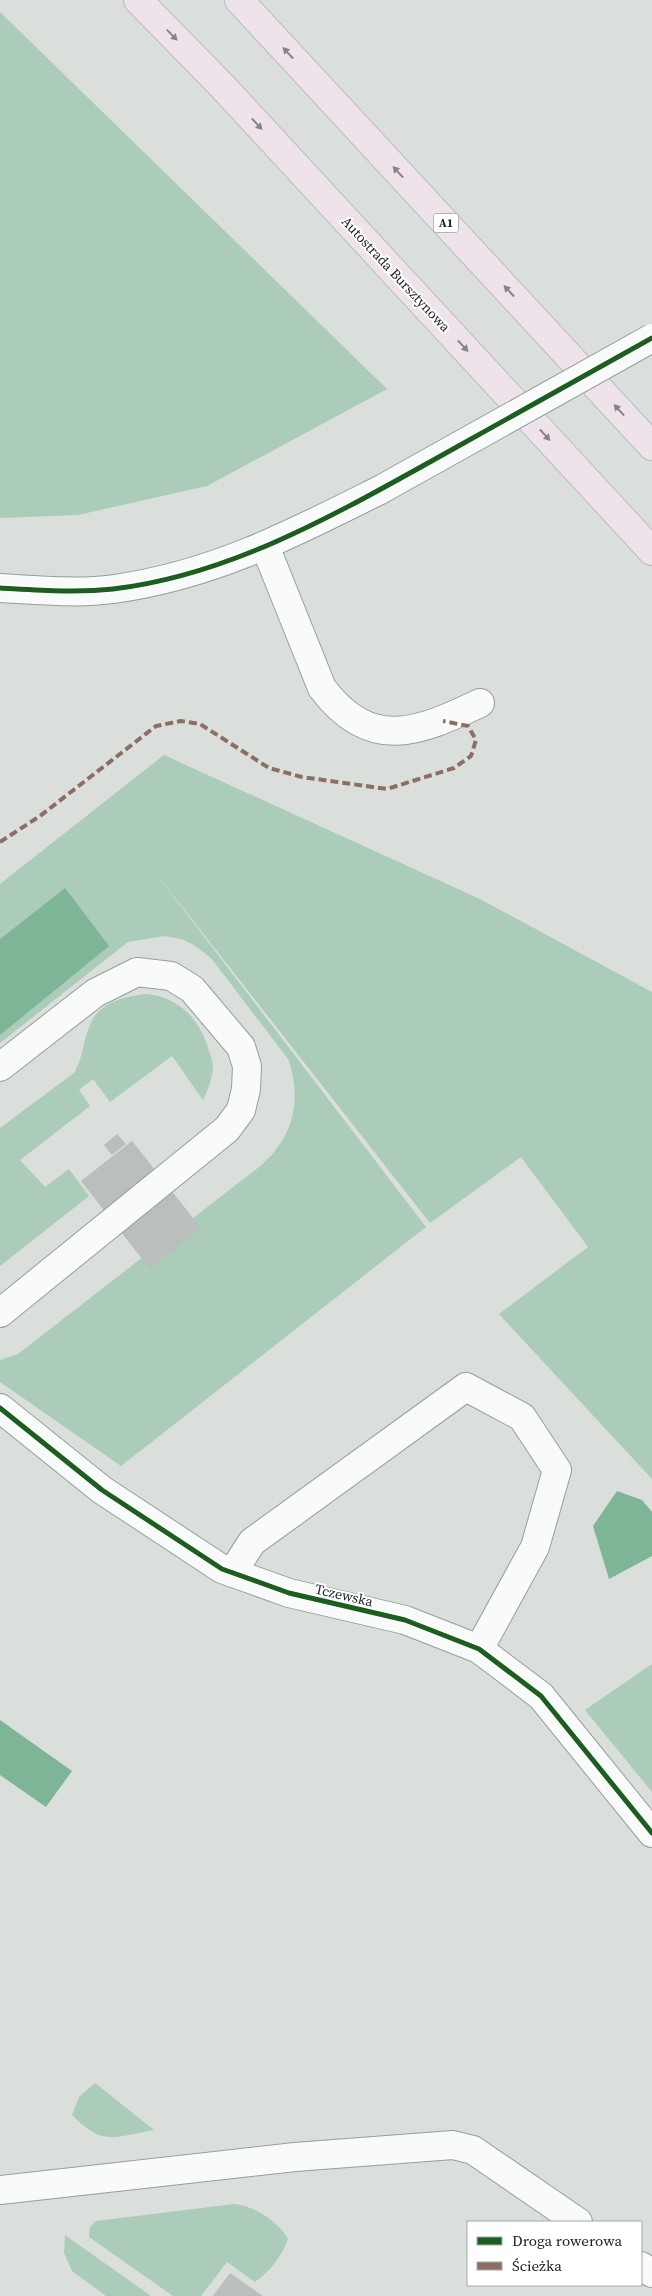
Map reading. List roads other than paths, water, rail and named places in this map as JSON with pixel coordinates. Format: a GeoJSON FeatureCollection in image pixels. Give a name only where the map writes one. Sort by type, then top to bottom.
{"type":"FeatureCollection","features":[{"type":"Feature","properties":{"kind":"highway","name":"Autostrada Bursztynowa"},"geometry":{"type":"LineString","coordinates":[[138,0],[224,88],[652,551]]}},
{"type":"Feature","properties":{"kind":"highway","name":"A1"},"geometry":{"type":"LineString","coordinates":[[239,0],[652,446]]}},
{"type":"Feature","properties":{"kind":"street"},"geometry":{"type":"LineString","coordinates":[[0,588],[50,591],[113,589],[229,561],[302,530],[380,490],[652,338]]}},
{"type":"Feature","properties":{"kind":"street"},"geometry":{"type":"LineString","coordinates":[[264,546],[322,688],[329,698],[352,718],[378,728],[405,731],[435,725],[480,703]]}},
{"type":"Feature","properties":{"kind":"street"},"geometry":{"type":"LineString","coordinates":[[0,1067],[95,993],[137,972],[171,976],[192,989],[241,1046],[248,1066],[246,1089],[241,1110],[226,1129],[0,1313]]}},
{"type":"Feature","properties":{"kind":"street"},"geometry":{"type":"LineString","coordinates":[[232,1573],[252,1542],[466,1387],[522,1417],[557,1470],[535,1548],[479,1650]]}},
{"type":"Feature","properties":{"kind":"street","name":"Tczewska"},"geometry":{"type":"LineString","coordinates":[[0,1408],[102,1490],[222,1569],[288,1593],[405,1620],[479,1650],[541,1696],[652,1833]]}},
{"type":"Feature","properties":{"kind":"street"},"geometry":{"type":"LineString","coordinates":[[0,2190],[295,2156],[453,2145],[473,2150],[577,2221]]}}]}
